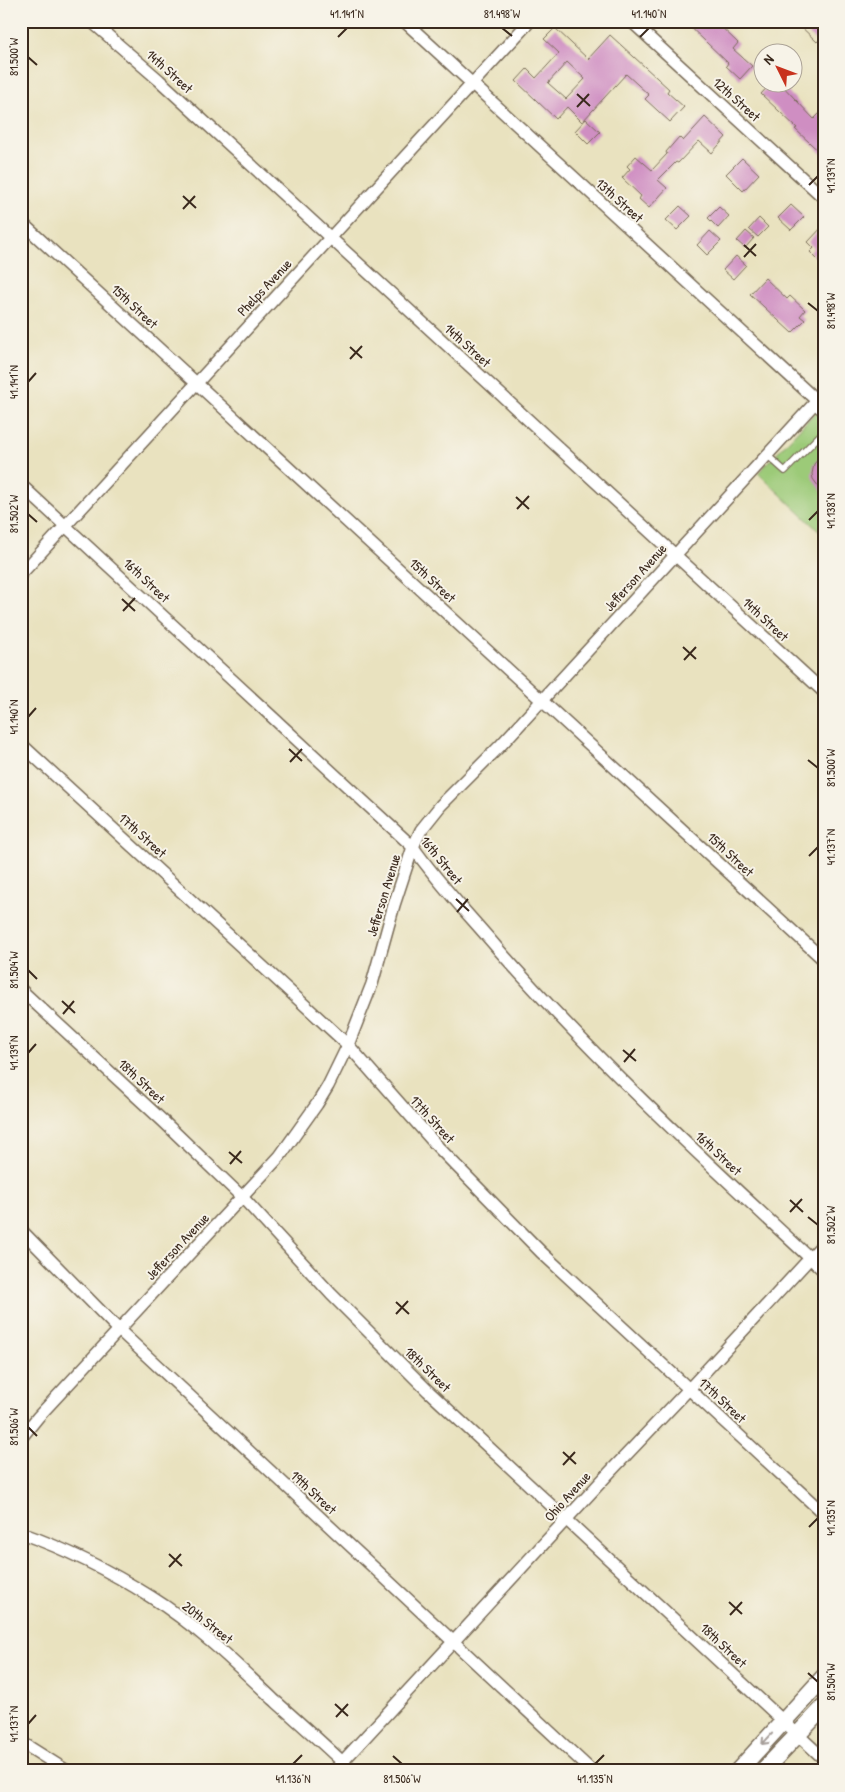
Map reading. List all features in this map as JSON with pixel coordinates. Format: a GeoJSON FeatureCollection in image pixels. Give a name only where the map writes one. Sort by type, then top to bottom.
{"type":"FeatureCollection","features":[{"type":"Feature","properties":{"kind":"main road"},"geometry":{"type":"LineString","coordinates":[[738,1771],[824,1677]]}},
{"type":"Feature","properties":{"kind":"main road"},"geometry":{"type":"LineString","coordinates":[[764,1771],[824,1706]]}},
{"type":"Feature","properties":{"kind":"street","name":"14th Street"},"geometry":{"type":"LineString","coordinates":[[91,21],[159,80],[824,692]]}},
{"type":"Feature","properties":{"kind":"street","name":"13th Street"},"geometry":{"type":"LineString","coordinates":[[404,21],[818,400]]}},
{"type":"Feature","properties":{"kind":"street","name":"Phelps Avenue"},"geometry":{"type":"LineString","coordinates":[[21,574],[530,21]]}},
{"type":"Feature","properties":{"kind":"street","name":"12th Street"},"geometry":{"type":"LineString","coordinates":[[631,21],[824,198]]}},
{"type":"Feature","properties":{"kind":"street","name":"15th Street"},"geometry":{"type":"LineString","coordinates":[[21,222],[824,960]]}},
{"type":"Feature","properties":{"kind":"street","name":"Jefferson Avenue"},"geometry":{"type":"LineString","coordinates":[[21,1438],[38,1417],[242,1198],[280,1156],[299,1131],[328,1086],[348,1045],[372,984],[394,905],[413,847],[421,830],[441,806],[542,701],[818,400]]}},
{"type":"Feature","properties":{"kind":"street","name":"16th Street"},"geometry":{"type":"LineString","coordinates":[[21,485],[413,847],[447,890],[517,970],[595,1054],[678,1135],[824,1271]]}},
{"type":"Feature","properties":{"kind":"street","name":"17th Street"},"geometry":{"type":"LineString","coordinates":[[21,744],[348,1045],[426,1134],[496,1208],[548,1259],[824,1514]]}},
{"type":"Feature","properties":{"kind":"street","name":"18th Street"},"geometry":{"type":"LineString","coordinates":[[21,990],[242,1198],[331,1294],[390,1354],[824,1759]]}},
{"type":"Feature","properties":{"kind":"street","name":"19th Street"},"geometry":{"type":"LineString","coordinates":[[21,1230],[119,1330],[592,1771]]}},
{"type":"Feature","properties":{"kind":"street","name":"Ohio Avenue"},"geometry":{"type":"LineString","coordinates":[[334,1771],[824,1243]]}},
{"type":"Feature","properties":{"kind":"street","name":"20th Street"},"geometry":{"type":"LineString","coordinates":[[21,1533],[66,1551],[115,1576],[152,1598],[195,1628],[227,1655],[352,1771]]}},
{"type":"Feature","properties":{"kind":"street"},"geometry":{"type":"LineString","coordinates":[[21,1742],[66,1771]]}},
{"type":"Feature","properties":{"kind":"lane"},"geometry":{"type":"LineString","coordinates":[[818,400],[824,415]]}},
{"type":"Feature","properties":{"kind":"lane"},"geometry":{"type":"LineString","coordinates":[[767,455],[785,471],[824,432]]}},
{"type":"Feature","properties":{"kind":"green space"},"geometry":{"type":"Polygon","coordinates":[[[824,403],[824,536],[758,473],[824,403]]]}},
{"type":"Feature","properties":{"kind":"building"},"geometry":{"type":"Polygon","coordinates":[[[684,21],[715,21],[738,43],[733,49],[752,66],[740,79],[726,66],[728,63],[684,21]]]}},
{"type":"Feature","properties":{"kind":"building"},"geometry":{"type":"Polygon","coordinates":[[[795,21],[824,21],[824,35],[817,42],[795,21]]]}},
{"type":"Feature","properties":{"kind":"building"},"geometry":{"type":"Polygon","coordinates":[[[555,28],[588,59],[610,35],[669,89],[667,92],[684,107],[670,122],[645,99],[649,95],[626,74],[582,122],[567,107],[556,119],[516,81],[527,69],[536,78],[559,53],[544,39],[555,28]],[[567,62],[548,83],[566,99],[585,79],[567,62]]]}},
{"type":"Feature","properties":{"kind":"building"},"geometry":{"type":"Polygon","coordinates":[[[763,92],[788,92],[814,119],[824,109],[824,156],[795,129],[797,128],[761,94],[763,92]]]}},
{"type":"Feature","properties":{"kind":"building"},"geometry":{"type":"Polygon","coordinates":[[[705,117],[726,137],[712,153],[699,141],[678,163],[676,162],[658,180],[667,188],[649,208],[639,199],[641,196],[622,178],[630,169],[627,166],[636,156],[652,170],[679,137],[683,141],[705,117]]]}},
{"type":"Feature","properties":{"kind":"building"},"geometry":{"type":"Polygon","coordinates":[[[586,119],[600,132],[588,144],[575,131],[586,119]]]}},
{"type":"Feature","properties":{"kind":"building"},"geometry":{"type":"Polygon","coordinates":[[[742,158],[759,174],[743,191],[726,174],[742,158]]]}},
{"type":"Feature","properties":{"kind":"building"},"geometry":{"type":"Polygon","coordinates":[[[791,205],[804,217],[791,230],[778,218],[791,205]]]}},
{"type":"Feature","properties":{"kind":"building"},"geometry":{"type":"Polygon","coordinates":[[[680,206],[691,216],[677,230],[666,220],[680,206]]]}},
{"type":"Feature","properties":{"kind":"building"},"geometry":{"type":"Polygon","coordinates":[[[719,207],[729,216],[718,228],[708,218],[719,207]]]}},
{"type":"Feature","properties":{"kind":"building"},"geometry":{"type":"Polygon","coordinates":[[[759,218],[768,227],[758,237],[749,229],[759,218]]]}},
{"type":"Feature","properties":{"kind":"building"},"geometry":{"type":"Polygon","coordinates":[[[824,225],[824,266],[810,252],[814,248],[808,242],[824,225]]]}},
{"type":"Feature","properties":{"kind":"building"},"geometry":{"type":"Polygon","coordinates":[[[710,231],[721,241],[707,255],[697,245],[710,231]]]}},
{"type":"Feature","properties":{"kind":"building"},"geometry":{"type":"Polygon","coordinates":[[[746,231],[754,238],[745,248],[737,241],[746,231]]]}},
{"type":"Feature","properties":{"kind":"building"},"geometry":{"type":"Polygon","coordinates":[[[736,256],[746,265],[733,279],[723,270],[736,256]]]}},
{"type":"Feature","properties":{"kind":"building"},"geometry":{"type":"Polygon","coordinates":[[[765,278],[787,299],[790,296],[805,310],[800,316],[805,320],[792,333],[750,294],[765,278]]]}},
{"type":"Feature","properties":{"kind":"building"},"geometry":{"type":"Polygon","coordinates":[[[824,452],[824,494],[813,479],[812,474],[814,464],[824,452]]]}}]}
